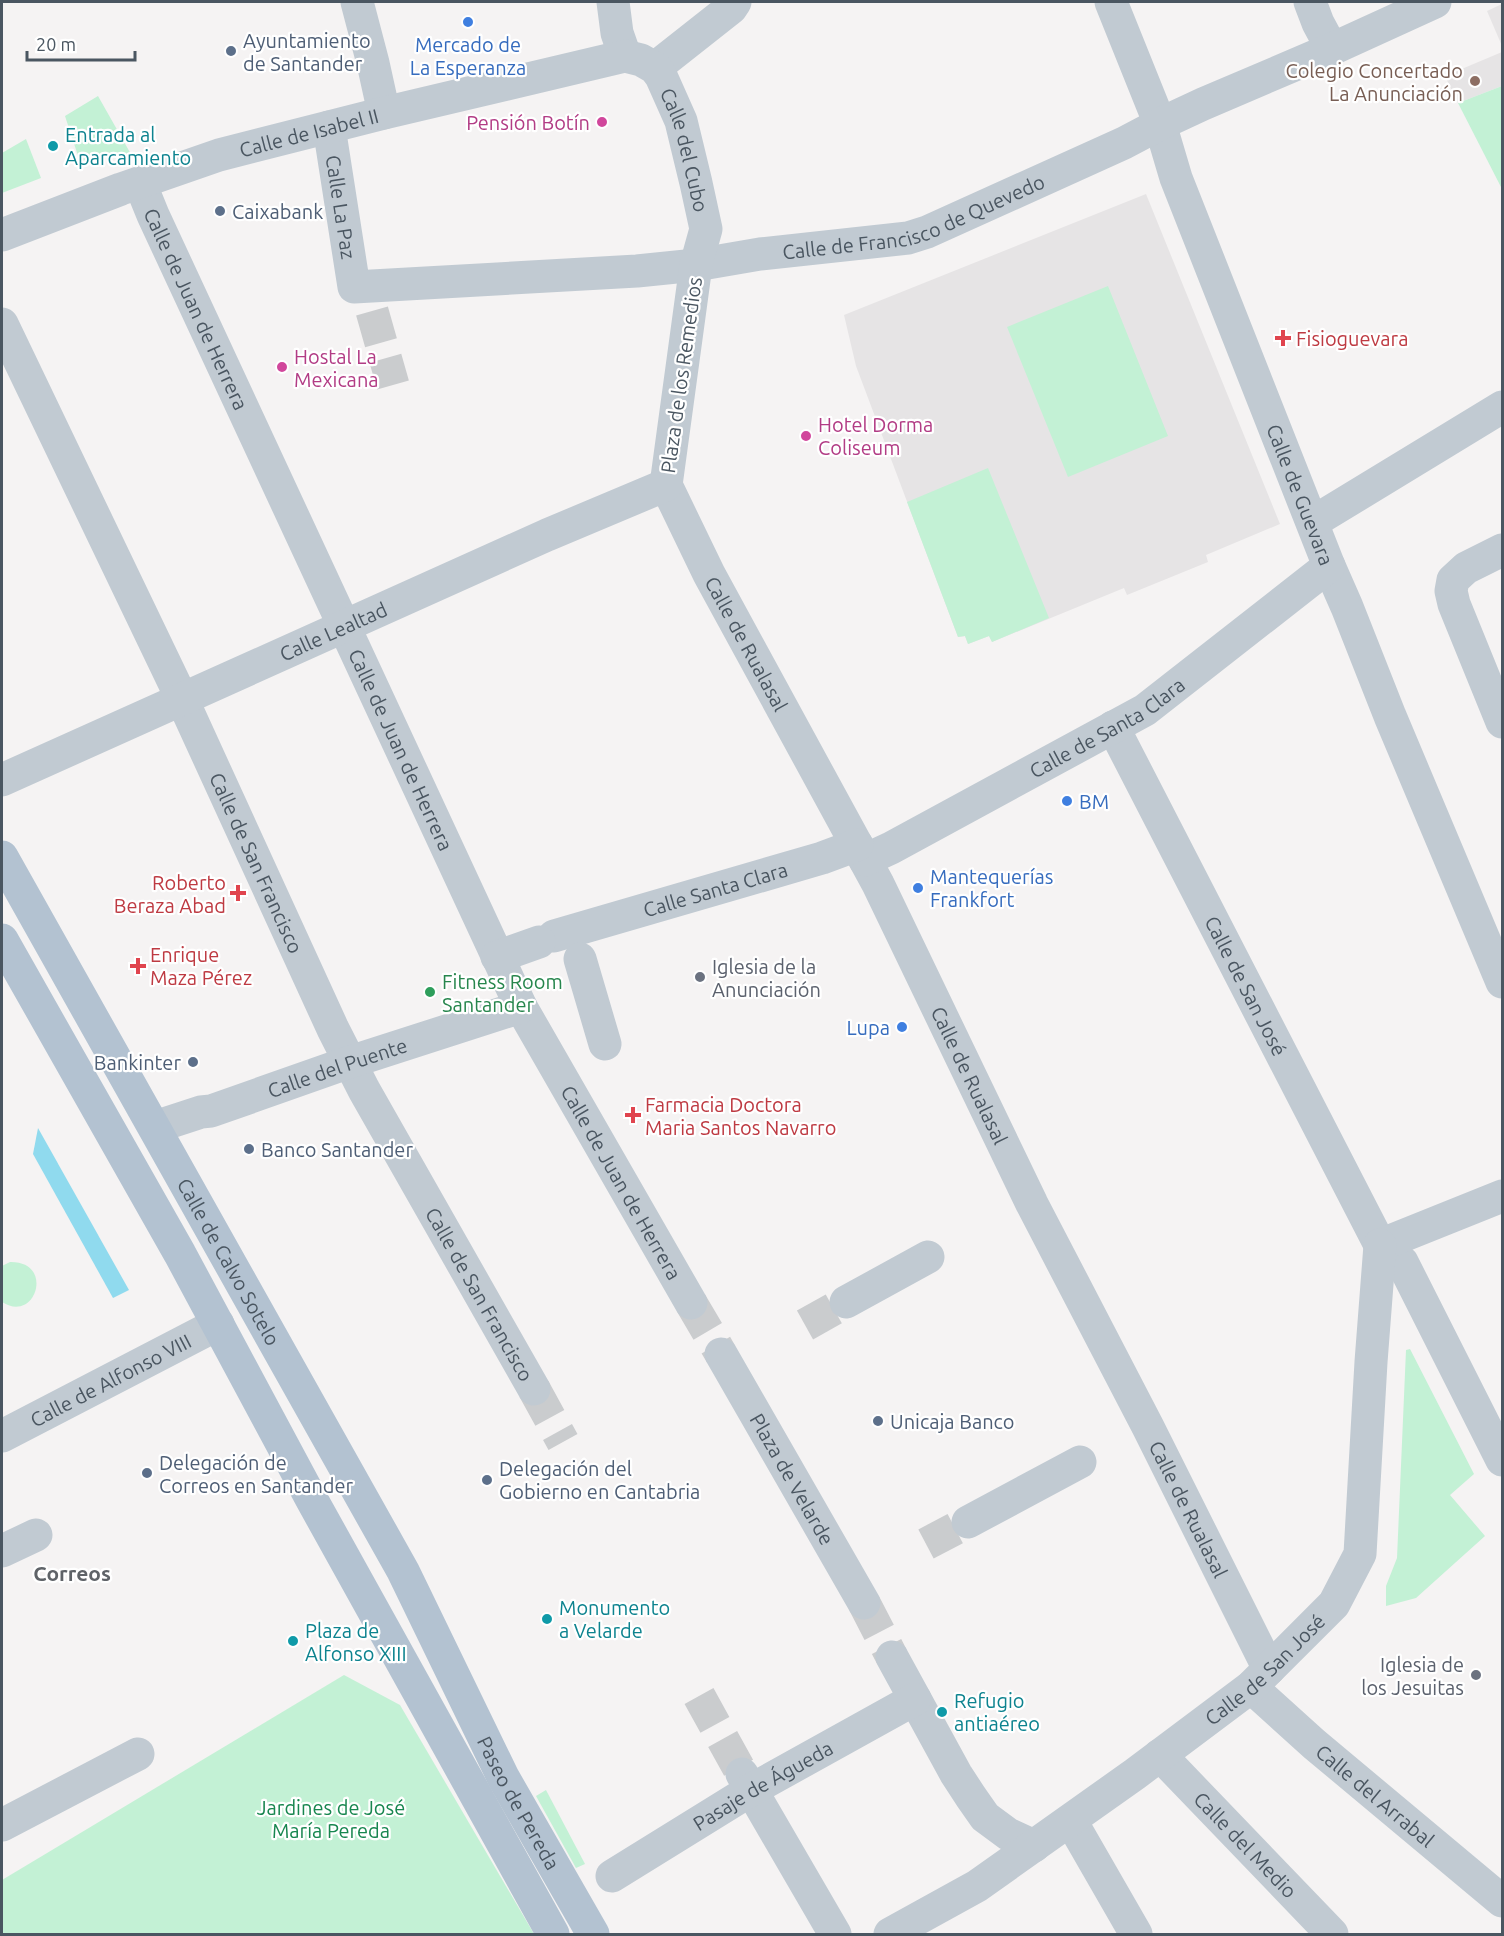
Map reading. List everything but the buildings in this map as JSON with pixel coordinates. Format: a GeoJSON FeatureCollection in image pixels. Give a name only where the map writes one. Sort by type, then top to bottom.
{"type":"FeatureCollection","features":[{"type":"Feature","properties":{"kind":"main road","name":"Calle de Calvo Sotelo"},"geometry":{"type":"LineString","coordinates":[[2,857],[403,1571],[451,1670]]}},
{"type":"Feature","properties":{"kind":"main road","name":"Calle de Calvo Sotelo"},"geometry":{"type":"LineString","coordinates":[[2,940],[180,1254],[437,1727]]}},
{"type":"Feature","properties":{"kind":"main road","name":"Paseo de Pereda"},"geometry":{"type":"LineString","coordinates":[[451,1670],[504,1777],[593,1935]]}},
{"type":"Feature","properties":{"kind":"main road","name":"Paseo de Pereda"},"geometry":{"type":"LineString","coordinates":[[437,1727],[553,1935]]}},
{"type":"Feature","properties":{"kind":"street"},"geometry":{"type":"LineString","coordinates":[[357,2],[374,63],[384,113]]}},
{"type":"Feature","properties":{"kind":"street","name":"Calle del Cubo"},"geometry":{"type":"LineString","coordinates":[[613,2],[617,33],[640,62],[661,76],[681,121],[706,229],[696,265]]}},
{"type":"Feature","properties":{"kind":"street"},"geometry":{"type":"LineString","coordinates":[[640,62],[731,8],[735,2]]}},
{"type":"Feature","properties":{"kind":"street","name":"Calle de Guevara"},"geometry":{"type":"LineString","coordinates":[[1111,2],[1160,123],[1176,178],[1329,566],[1503,982]]}},
{"type":"Feature","properties":{"kind":"street"},"geometry":{"type":"LineString","coordinates":[[1310,2],[1332,49]]}},
{"type":"Feature","properties":{"kind":"street","name":"Calle de Francisco de Quevedo"},"geometry":{"type":"LineString","coordinates":[[364,295],[696,265],[760,254],[892,241],[927,232],[1124,143],[1160,123],[1435,2]]}},
{"type":"Feature","properties":{"kind":"street","name":"Calle de Isabel II"},"geometry":{"type":"LineString","coordinates":[[2,236],[219,155],[384,113],[640,62]]}},
{"type":"Feature","properties":{"kind":"street","name":"Calle La Paz"},"geometry":{"type":"LineString","coordinates":[[329,127],[364,295]]}},
{"type":"Feature","properties":{"kind":"street","name":"Calle de Juan de Herrera"},"geometry":{"type":"LineString","coordinates":[[140,183],[521,1007],[691,1303]]}},
{"type":"Feature","properties":{"kind":"street","name":"Plaza de los Remedios"},"geometry":{"type":"LineString","coordinates":[[666,485],[696,265]]}},
{"type":"Feature","properties":{"kind":"street","name":"Calle de San Francisco"},"geometry":{"type":"LineString","coordinates":[[2,324],[182,699],[350,1062],[534,1389]]}},
{"type":"Feature","properties":{"kind":"street"},"geometry":{"type":"LineString","coordinates":[[1312,522],[1503,406]]}},
{"type":"Feature","properties":{"kind":"street","name":"Calle Lealtad"},"geometry":{"type":"LineString","coordinates":[[2,780],[547,535],[666,485]]}},
{"type":"Feature","properties":{"kind":"street","name":"Calle de Rualasal"},"geometry":{"type":"LineString","coordinates":[[666,485],[709,574],[878,884],[1032,1204],[1148,1427],[1260,1678]]}},
{"type":"Feature","properties":{"kind":"street"},"geometry":{"type":"LineString","coordinates":[[1503,550],[1466,568],[1453,580],[1451,591],[1454,604],[1503,722]]}},
{"type":"Feature","properties":{"kind":"street","name":"Calle de Santa Clara"},"geometry":{"type":"LineString","coordinates":[[861,852],[891,848],[1145,710],[1329,566]]}},
{"type":"Feature","properties":{"kind":"street","name":"Calle de San José"},"geometry":{"type":"LineString","coordinates":[[1113,727],[1380,1245],[1402,1262],[1503,1460]]}},
{"type":"Feature","properties":{"kind":"street","name":"Calle Santa Clara"},"geometry":{"type":"LineString","coordinates":[[497,957],[564,942],[822,858],[861,852]]}},
{"type":"Feature","properties":{"kind":"street"},"geometry":{"type":"LineString","coordinates":[[564,942],[605,1044]]}},
{"type":"Feature","properties":{"kind":"street","name":"Calle del Puente"},"geometry":{"type":"LineString","coordinates":[[155,1127],[211,1111],[350,1062],[521,1007]]}},
{"type":"Feature","properties":{"kind":"street"},"geometry":{"type":"LineString","coordinates":[[1380,1245],[1503,1196]]}},
{"type":"Feature","properties":{"kind":"street","name":"Calle de San José"},"geometry":{"type":"LineString","coordinates":[[890,1935],[976,1886],[1071,1821],[1160,1755],[1260,1678],[1334,1604],[1360,1554],[1380,1245]]}},
{"type":"Feature","properties":{"kind":"street"},"geometry":{"type":"LineString","coordinates":[[846,1302],[928,1257]]}},
{"type":"Feature","properties":{"kind":"street","name":"Calle de Alfonso VIII"},"geometry":{"type":"LineString","coordinates":[[2,1436],[218,1324]]}},
{"type":"Feature","properties":{"kind":"street","name":"Plaza de Velarde"},"geometry":{"type":"LineString","coordinates":[[721,1354],[864,1603]]}},
{"type":"Feature","properties":{"kind":"street"},"geometry":{"type":"LineString","coordinates":[[968,1522],[1080,1462]]}},
{"type":"Feature","properties":{"kind":"street"},"geometry":{"type":"LineString","coordinates":[[2,1551],[36,1535]]}},
{"type":"Feature","properties":{"kind":"street"},"geometry":{"type":"LineString","coordinates":[[892,1657],[956,1774],[985,1817],[1008,1834],[1034,1846]]}},
{"type":"Feature","properties":{"kind":"street","name":"Calle del Arrabal"},"geometry":{"type":"LineString","coordinates":[[1260,1678],[1314,1744],[1503,1901]]}},
{"type":"Feature","properties":{"kind":"street","name":"Pasaje de Águeda"},"geometry":{"type":"LineString","coordinates":[[612,1876],[746,1782],[915,1699]]}},
{"type":"Feature","properties":{"kind":"street"},"geometry":{"type":"LineString","coordinates":[[2,1826],[138,1754]]}},
{"type":"Feature","properties":{"kind":"street","name":"Calle del Medio"},"geometry":{"type":"LineString","coordinates":[[1160,1755],[1332,1935]]}},
{"type":"Feature","properties":{"kind":"street"},"geometry":{"type":"LineString","coordinates":[[746,1782],[835,1935]]}},
{"type":"Feature","properties":{"kind":"street"},"geometry":{"type":"LineString","coordinates":[[1071,1821],[1136,1935]]}},
{"type":"Feature","properties":{"kind":"shaded area","name":"Colegio Concertado La Anunciación"},"geometry":{"type":"Polygon","coordinates":[[[1502,4],[1502,46],[1487,11],[1502,4]]]}},
{"type":"Feature","properties":{"kind":"shaded area","name":"Colegio Concertado La Anunciación"},"geometry":{"type":"Polygon","coordinates":[[[1502,52],[1502,86],[1458,103],[1445,76],[1502,52]]]}},
{"type":"Feature","properties":{"kind":"shaded area"},"geometry":{"type":"Polygon","coordinates":[[[1146,194],[1280,524],[1206,555],[1208,562],[1127,595],[1124,588],[992,642],[989,636],[968,644],[965,636],[958,637],[856,366],[844,315],[1146,194]]]}},
{"type":"Feature","properties":{"kind":"green space"},"geometry":{"type":"Polygon","coordinates":[[[1502,86],[1502,189],[1458,103],[1502,86]]]}},
{"type":"Feature","properties":{"kind":"green space"},"geometry":{"type":"Polygon","coordinates":[[[98,96],[132,156],[103,153],[80,162],[65,116],[98,96]]]}},
{"type":"Feature","properties":{"kind":"green space"},"geometry":{"type":"Polygon","coordinates":[[[26,139],[41,178],[2,193],[2,153],[26,139]]]}},
{"type":"Feature","properties":{"kind":"green space"},"geometry":{"type":"Polygon","coordinates":[[[1108,286],[1168,436],[1068,477],[1007,327],[1108,286]]]}},
{"type":"Feature","properties":{"kind":"green space"},"geometry":{"type":"Polygon","coordinates":[[[988,468],[1049,618],[992,642],[989,636],[968,644],[965,636],[958,637],[907,502],[988,468]]]}},
{"type":"Feature","properties":{"kind":"green space"},"geometry":{"type":"Polygon","coordinates":[[[10,1262],[24,1264],[33,1271],[36,1280],[36,1290],[24,1305],[14,1307],[2,1302],[2,1266],[10,1262]]]}},
{"type":"Feature","properties":{"kind":"green space"},"geometry":{"type":"Polygon","coordinates":[[[1410,1349],[1474,1474],[1450,1495],[1485,1536],[1416,1598],[1386,1606],[1386,1586],[1397,1558],[1406,1350],[1410,1349]]]}},
{"type":"Feature","properties":{"kind":"green space","name":"Jardines de José María Pereda"},"geometry":{"type":"Polygon","coordinates":[[[344,1675],[400,1705],[534,1934],[2,1934],[2,1880],[344,1675]]]}},
{"type":"Feature","properties":{"kind":"green space"},"geometry":{"type":"Polygon","coordinates":[[[546,1790],[585,1864],[576,1868],[536,1796],[546,1790]]]}},
{"type":"Feature","properties":{"kind":"water"},"geometry":{"type":"Polygon","coordinates":[[[38,1128],[129,1290],[113,1298],[33,1154],[38,1128]]]}},
{"type":"Feature","properties":{"kind":"tunnel"},"geometry":{"type":"LineString","coordinates":[[372,311],[393,385]]}},
{"type":"Feature","properties":{"kind":"tunnel"},"geometry":{"type":"LineString","coordinates":[[805,1325],[846,1302]]}},
{"type":"Feature","properties":{"kind":"tunnel"},"geometry":{"type":"LineString","coordinates":[[691,1303],[721,1354]]}},
{"type":"Feature","properties":{"kind":"tunnel"},"geometry":{"type":"LineString","coordinates":[[534,1389],[563,1442]]}},
{"type":"Feature","properties":{"kind":"tunnel"},"geometry":{"type":"LineString","coordinates":[[926,1544],[968,1522]]}},
{"type":"Feature","properties":{"kind":"tunnel"},"geometry":{"type":"LineString","coordinates":[[864,1603],[892,1657]]}},
{"type":"Feature","properties":{"kind":"tunnel"},"geometry":{"type":"LineString","coordinates":[[699,1696],[742,1774]]}},
{"type":"Feature","properties":{"kind":"place","name":"Mercado de La Esperanza"},"geometry":{"type":"Point","coordinates":[468,22]}},
{"type":"Feature","properties":{"kind":"place","name":"Ayuntamiento de Santander"},"geometry":{"type":"Point","coordinates":[231,51]}},
{"type":"Feature","properties":{"kind":"place","name":"Colegio Concertado La Anunciación"},"geometry":{"type":"Point","coordinates":[1475,81]}},
{"type":"Feature","properties":{"kind":"place","name":"Pensión Botín"},"geometry":{"type":"Point","coordinates":[602,122]}},
{"type":"Feature","properties":{"kind":"place","name":"Entrada al Aparcamiento"},"geometry":{"type":"Point","coordinates":[53,146]}},
{"type":"Feature","properties":{"kind":"place","name":"Caixabank"},"geometry":{"type":"Point","coordinates":[220,211]}},
{"type":"Feature","properties":{"kind":"place","name":"Fisioguevara"},"geometry":{"type":"Point","coordinates":[1283,338]}},
{"type":"Feature","properties":{"kind":"place","name":"Hostal La Mexicana"},"geometry":{"type":"Point","coordinates":[282,367]}},
{"type":"Feature","properties":{"kind":"place","name":"Hotel Dorma Coliseum"},"geometry":{"type":"Point","coordinates":[806,436]}},
{"type":"Feature","properties":{"kind":"place","name":"BM"},"geometry":{"type":"Point","coordinates":[1067,801]}},
{"type":"Feature","properties":{"kind":"place","name":"Mantequerías Frankfort"},"geometry":{"type":"Point","coordinates":[918,888]}},
{"type":"Feature","properties":{"kind":"place","name":"Roberto Beraza Abad"},"geometry":{"type":"Point","coordinates":[238,893]}},
{"type":"Feature","properties":{"kind":"place","name":"Enrique Maza Pérez"},"geometry":{"type":"Point","coordinates":[138,966]}},
{"type":"Feature","properties":{"kind":"place","name":"Iglesia de la Anunciación"},"geometry":{"type":"Point","coordinates":[700,977]}},
{"type":"Feature","properties":{"kind":"place","name":"Fitness Room Santander"},"geometry":{"type":"Point","coordinates":[430,992]}},
{"type":"Feature","properties":{"kind":"place","name":"Lupa"},"geometry":{"type":"Point","coordinates":[902,1027]}},
{"type":"Feature","properties":{"kind":"place","name":"Bankinter"},"geometry":{"type":"Point","coordinates":[193,1062]}},
{"type":"Feature","properties":{"kind":"place","name":"Farmacia Doctora Maria Santos Navarro"},"geometry":{"type":"Point","coordinates":[633,1115]}},
{"type":"Feature","properties":{"kind":"place","name":"Banco Santander"},"geometry":{"type":"Point","coordinates":[249,1149]}},
{"type":"Feature","properties":{"kind":"place","name":"Unicaja Banco"},"geometry":{"type":"Point","coordinates":[878,1421]}},
{"type":"Feature","properties":{"kind":"place","name":"Delegación de Correos en Santander"},"geometry":{"type":"Point","coordinates":[147,1473]}},
{"type":"Feature","properties":{"kind":"place","name":"Delegación del Gobierno en Cantabria"},"geometry":{"type":"Point","coordinates":[487,1480]}},
{"type":"Feature","properties":{"kind":"place","name":"Monumento a Velarde"},"geometry":{"type":"Point","coordinates":[547,1619]}},
{"type":"Feature","properties":{"kind":"place","name":"Plaza de Alfonso XIII"},"geometry":{"type":"Point","coordinates":[293,1641]}},
{"type":"Feature","properties":{"kind":"place","name":"Iglesia de los Jesuitas"},"geometry":{"type":"Point","coordinates":[1476,1675]}},
{"type":"Feature","properties":{"kind":"place","name":"Refugio antiaéreo"},"geometry":{"type":"Point","coordinates":[942,1712]}},
{"type":"Feature","properties":{"kind":"district","name":"Correos"},"geometry":{"type":"Point","coordinates":[72,1573]}}]}
